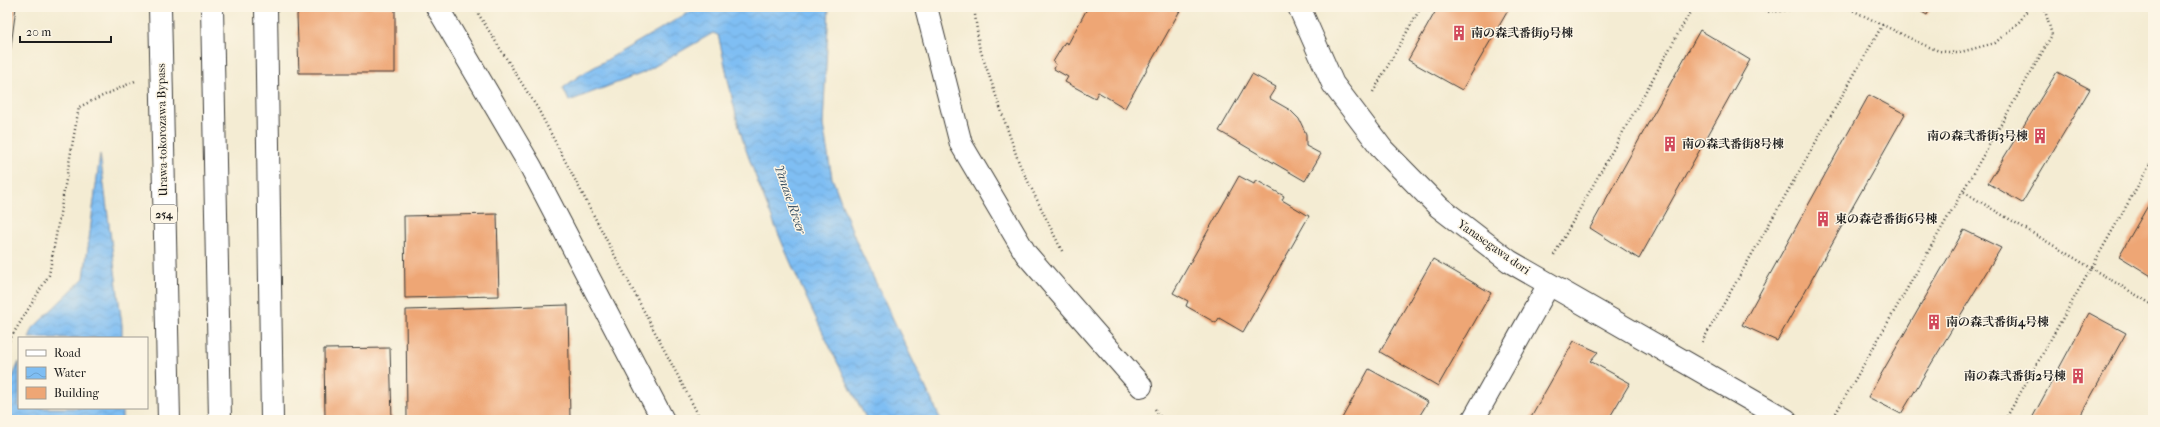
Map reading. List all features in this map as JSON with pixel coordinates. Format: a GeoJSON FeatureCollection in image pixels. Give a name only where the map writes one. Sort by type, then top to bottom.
{"type":"FeatureCollection","features":[{"type":"Feature","properties":{"kind":"main road","name":"Urawa-tokorozawa Bypass"},"geometry":{"type":"LineString","coordinates":[[160,7],[160,70],[170,420]]}},
{"type":"Feature","properties":{"kind":"main road"},"geometry":{"type":"LineString","coordinates":[[212,7],[220,420]]}},
{"type":"Feature","properties":{"kind":"main road"},"geometry":{"type":"LineString","coordinates":[[266,7],[272,420]]}},
{"type":"Feature","properties":{"kind":"main road"},"geometry":{"type":"LineString","coordinates":[[437,7],[531,167],[663,420]]}},
{"type":"Feature","properties":{"kind":"main road"},"geometry":{"type":"LineString","coordinates":[[926,7],[961,144],[1026,254],[1141,386]]}},
{"type":"Feature","properties":{"kind":"main road","name":"Yanasegawa dori"},"geometry":{"type":"LineString","coordinates":[[1299,7],[1333,84],[1383,150],[1439,208],[1509,261],[1786,420]]}},
{"type":"Feature","properties":{"kind":"main road"},"geometry":{"type":"LineString","coordinates":[[1473,420],[1549,284]]}},
{"type":"Feature","properties":{"kind":"path"},"geometry":{"type":"LineString","coordinates":[[474,7],[538,109],[701,420]]}},
{"type":"Feature","properties":{"kind":"path"},"geometry":{"type":"LineString","coordinates":[[974,7],[980,46],[1019,163],[1042,214],[1066,258]]}},
{"type":"Feature","properties":{"kind":"path"},"geometry":{"type":"LineString","coordinates":[[1370,98],[1421,7]]}},
{"type":"Feature","properties":{"kind":"path"},"geometry":{"type":"LineString","coordinates":[[1552,259],[1693,7]]}},
{"type":"Feature","properties":{"kind":"path"},"geometry":{"type":"LineString","coordinates":[[1753,7],[1770,12],[1817,7]]}},
{"type":"Feature","properties":{"kind":"path"},"geometry":{"type":"LineString","coordinates":[[1846,7],[1934,49],[1957,52],[1995,43],[2020,21],[2029,7]]}},
{"type":"Feature","properties":{"kind":"path"},"geometry":{"type":"LineString","coordinates":[[1858,12],[1861,7]]}},
{"type":"Feature","properties":{"kind":"path"},"geometry":{"type":"LineString","coordinates":[[1832,420],[1964,192],[2052,35],[2044,7]]}},
{"type":"Feature","properties":{"kind":"path"},"geometry":{"type":"LineString","coordinates":[[1700,346],[1883,24]]}},
{"type":"Feature","properties":{"kind":"path"},"geometry":{"type":"LineString","coordinates":[[7,344],[49,275],[79,107],[160,70]]}},
{"type":"Feature","properties":{"kind":"path"},"geometry":{"type":"LineString","coordinates":[[2005,420],[2153,160]]}},
{"type":"Feature","properties":{"kind":"path"},"geometry":{"type":"LineString","coordinates":[[1964,192],[2153,305]]}},
{"type":"Feature","properties":{"kind":"path"},"geometry":{"type":"LineString","coordinates":[[1141,386],[1162,420]]}},
{"type":"Feature","properties":{"kind":"water","name":"Yanase River"},"geometry":{"type":"Polygon","coordinates":[[[698,7],[829,7],[823,125],[832,178],[856,241],[941,420],[867,420],[800,284],[757,179],[740,131],[718,35],[713,33],[643,73],[569,101],[563,88],[579,76],[698,7]]]}},
{"type":"Feature","properties":{"kind":"water"},"geometry":{"type":"Polygon","coordinates":[[[100,154],[122,325],[122,337],[29,337],[33,328],[84,278],[100,154]]]}},
{"type":"Feature","properties":{"kind":"water"},"geometry":{"type":"Polygon","coordinates":[[[18,364],[18,409],[122,409],[122,420],[7,420],[7,391],[18,364]]]}},
{"type":"Feature","properties":{"kind":"building"},"geometry":{"type":"Polygon","coordinates":[[[7,7],[16,7],[8,70],[7,70],[7,7]]]}},
{"type":"Feature","properties":{"kind":"building"},"geometry":{"type":"Polygon","coordinates":[[[300,7],[395,7],[395,73],[299,73],[297,15],[300,7]]]}},
{"type":"Feature","properties":{"kind":"building"},"geometry":{"type":"Polygon","coordinates":[[[1088,7],[1182,7],[1125,108],[1098,92],[1095,98],[1065,82],[1068,77],[1054,69],[1056,64],[1053,62],[1065,42],[1068,44],[1088,7]]]}},
{"type":"Feature","properties":{"kind":"building","name":"南の森弐番街9号棟"},"geometry":{"type":"Polygon","coordinates":[[[1438,7],[1510,7],[1462,90],[1408,60],[1438,7]]]}},
{"type":"Feature","properties":{"kind":"building"},"geometry":{"type":"Polygon","coordinates":[[[1913,7],[1931,7],[1927,15],[1913,7]]]}},
{"type":"Feature","properties":{"kind":"building","name":"南の森弐番街8号棟"},"geometry":{"type":"Polygon","coordinates":[[[1700,30],[1750,60],[1639,259],[1590,228],[1700,30]]]}},
{"type":"Feature","properties":{"kind":"building","name":"南の森弐番街3号棟"},"geometry":{"type":"Polygon","coordinates":[[[2057,72],[2090,89],[2022,203],[1988,183],[2057,72]]]}},
{"type":"Feature","properties":{"kind":"building"},"geometry":{"type":"Polygon","coordinates":[[[1252,74],[1276,87],[1269,98],[1290,110],[1299,119],[1306,134],[1306,146],[1321,154],[1305,181],[1219,131],[1252,74]]]}},
{"type":"Feature","properties":{"kind":"building","name":"東の森壱番街6号棟"},"geometry":{"type":"Polygon","coordinates":[[[1869,95],[1905,114],[1777,341],[1742,325],[1869,95]]]}},
{"type":"Feature","properties":{"kind":"building"},"geometry":{"type":"Polygon","coordinates":[[[1239,176],[1254,184],[1256,180],[1284,196],[1282,200],[1309,216],[1243,332],[1219,318],[1216,323],[1186,306],[1188,301],[1173,293],[1239,176]]]}},
{"type":"Feature","properties":{"kind":"building"},"geometry":{"type":"Polygon","coordinates":[[[2153,197],[2153,277],[2119,256],[2153,197]]]}},
{"type":"Feature","properties":{"kind":"building"},"geometry":{"type":"Polygon","coordinates":[[[497,214],[499,296],[405,298],[404,216],[497,214]]]}},
{"type":"Feature","properties":{"kind":"building","name":"南の森弐番街4号棟"},"geometry":{"type":"Polygon","coordinates":[[[1964,230],[2001,248],[1901,414],[1868,397],[1964,230]]]}},
{"type":"Feature","properties":{"kind":"building"},"geometry":{"type":"Polygon","coordinates":[[[1433,259],[1491,293],[1438,386],[1380,352],[1433,259]]]}},
{"type":"Feature","properties":{"kind":"building"},"geometry":{"type":"Polygon","coordinates":[[[568,305],[570,420],[407,420],[406,310],[568,305]]]}},
{"type":"Feature","properties":{"kind":"building","name":"南の森弐番街2号棟"},"geometry":{"type":"Polygon","coordinates":[[[2089,313],[2126,333],[2078,420],[2031,420],[2089,313]]]}},
{"type":"Feature","properties":{"kind":"building"},"geometry":{"type":"Polygon","coordinates":[[[1574,341],[1598,352],[1590,361],[1630,383],[1608,420],[1529,420],[1574,341]]]}},
{"type":"Feature","properties":{"kind":"building"},"geometry":{"type":"Polygon","coordinates":[[[390,348],[392,420],[325,420],[324,349],[390,348]]]}},
{"type":"Feature","properties":{"kind":"building"},"geometry":{"type":"Polygon","coordinates":[[[1369,369],[1428,402],[1417,420],[1341,420],[1369,369]]]}},
{"type":"Feature","properties":{"kind":"place","name":"南の森弐番街9号棟"},"geometry":{"type":"Point","coordinates":[1459,33]}},
{"type":"Feature","properties":{"kind":"place","name":"南の森弐番街3号棟"},"geometry":{"type":"Point","coordinates":[2040,136]}},
{"type":"Feature","properties":{"kind":"place","name":"南の森弐番街8号棟"},"geometry":{"type":"Point","coordinates":[1670,144]}},
{"type":"Feature","properties":{"kind":"place","name":"東の森壱番街6号棟"},"geometry":{"type":"Point","coordinates":[1823,219]}},
{"type":"Feature","properties":{"kind":"place","name":"南の森弐番街4号棟"},"geometry":{"type":"Point","coordinates":[1934,322]}},
{"type":"Feature","properties":{"kind":"place","name":"南の森弐番街2号棟"},"geometry":{"type":"Point","coordinates":[2078,376]}}]}
